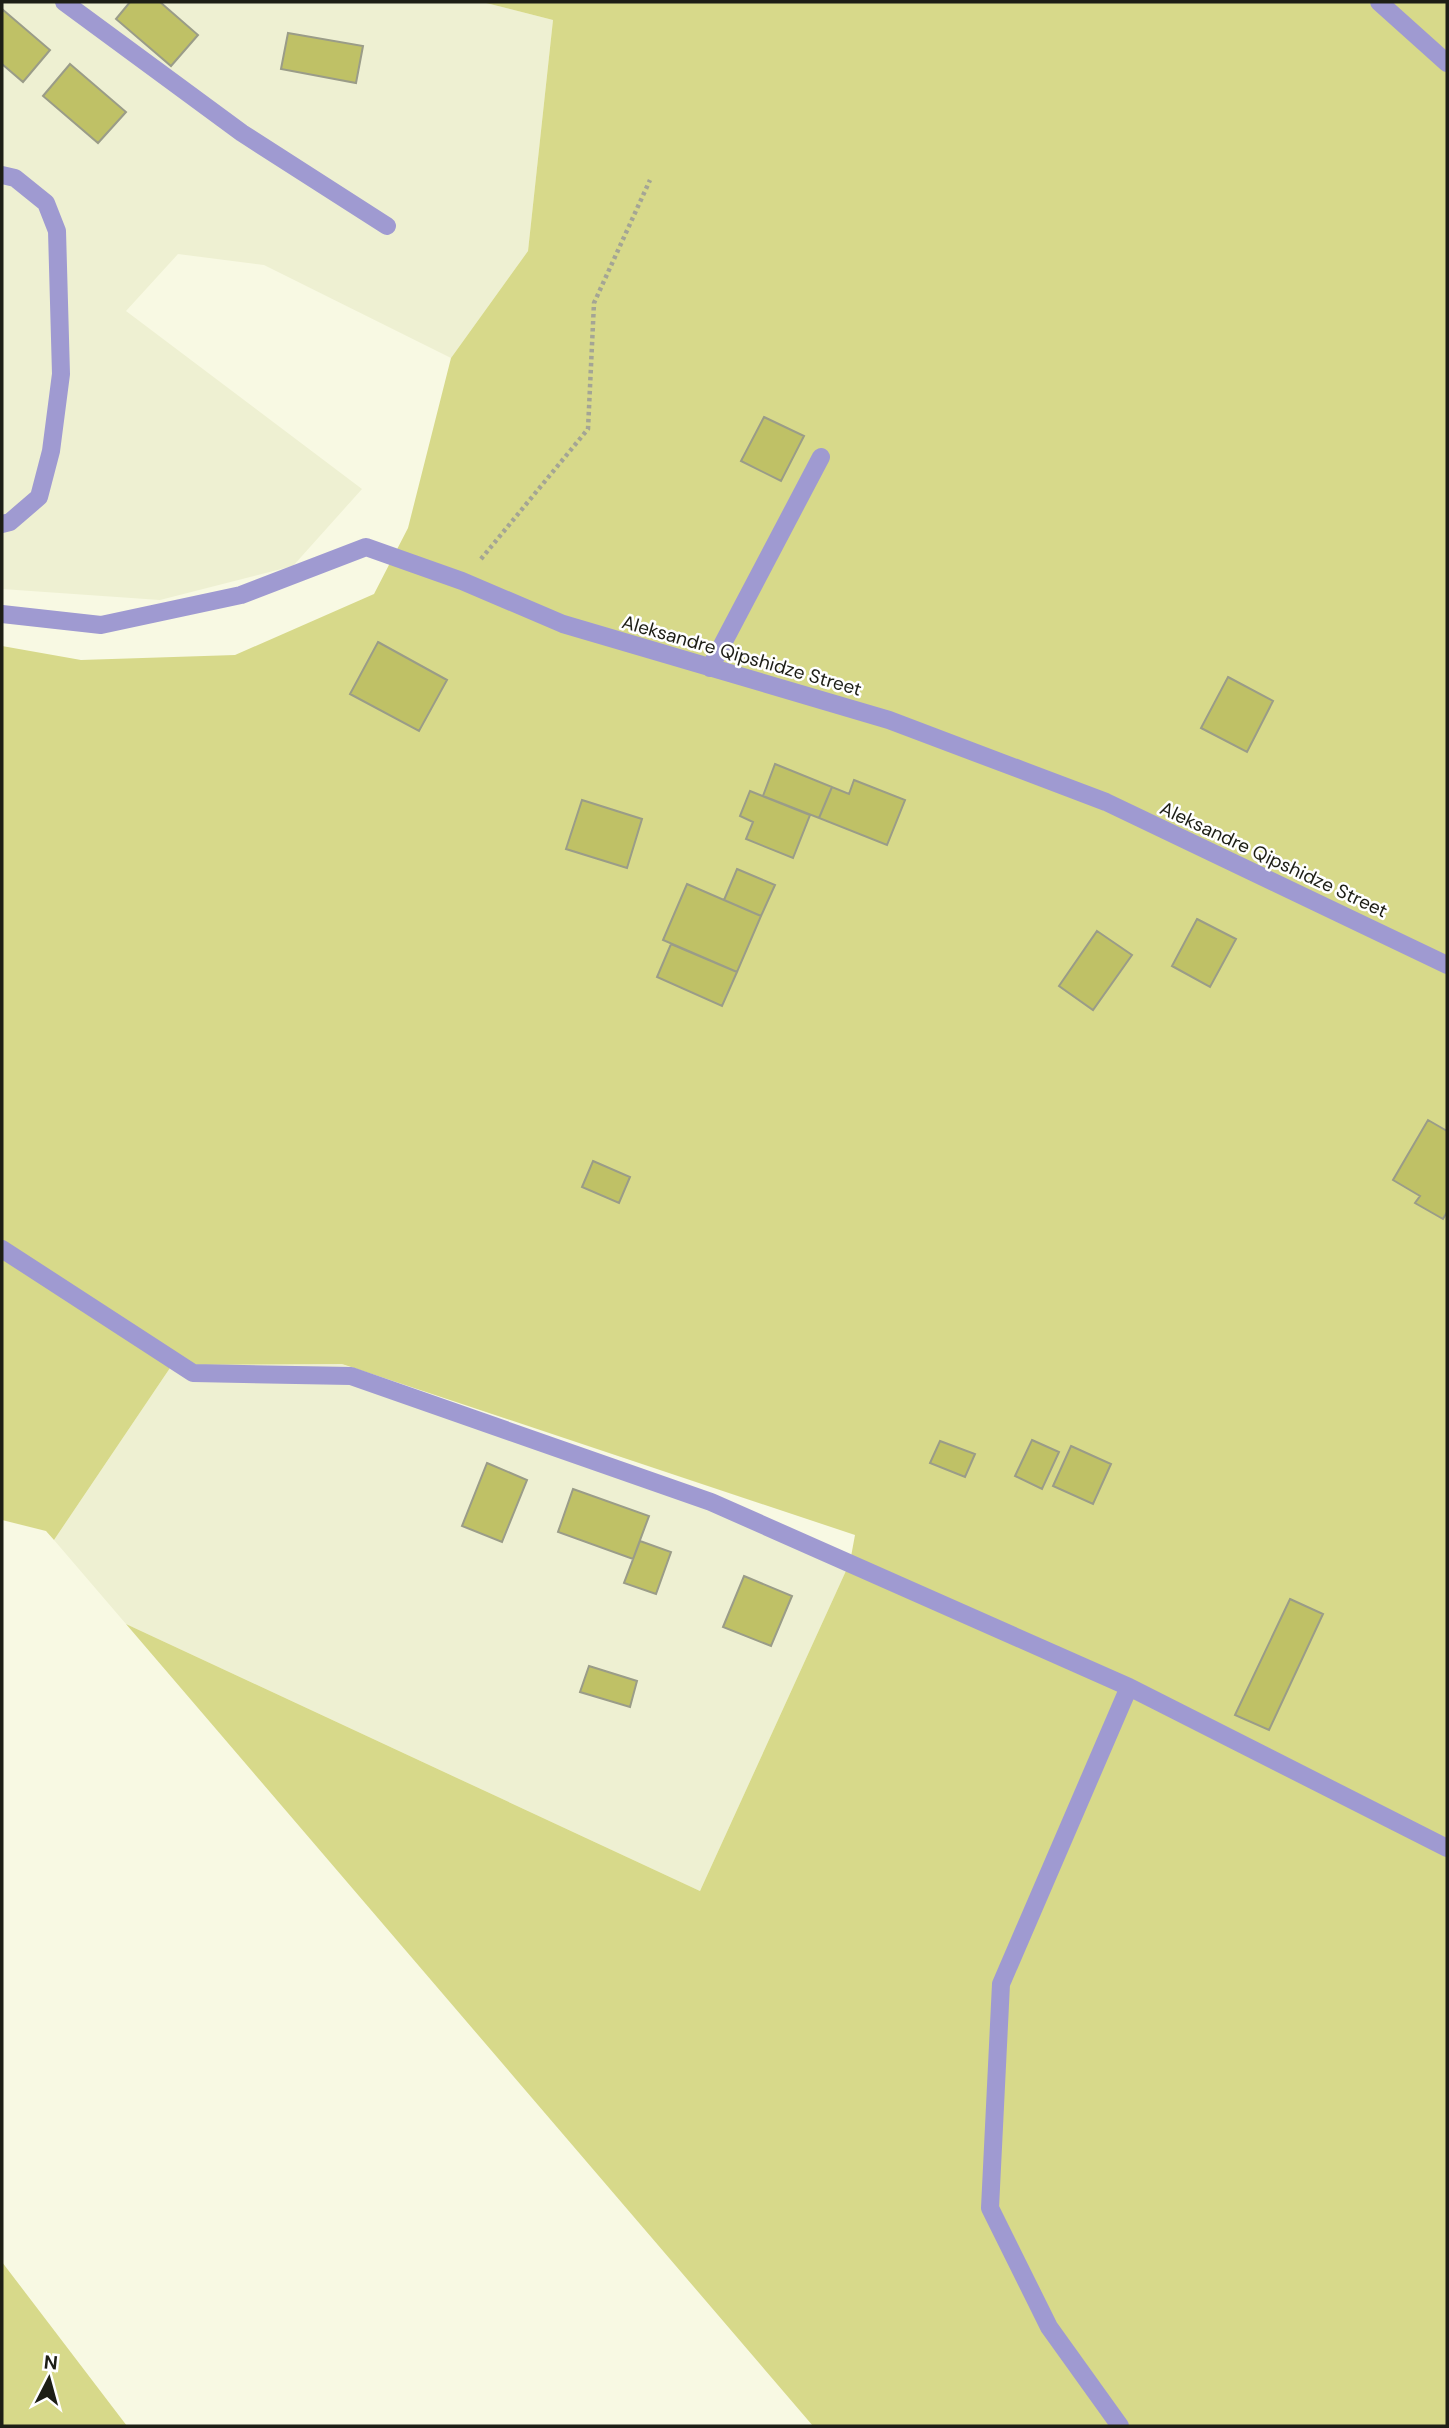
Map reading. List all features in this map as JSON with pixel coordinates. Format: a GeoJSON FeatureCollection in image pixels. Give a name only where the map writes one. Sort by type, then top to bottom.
{"type":"FeatureCollection","features":[{"type":"Feature","properties":{"kind":"street"},"geometry":{"type":"LineString","coordinates":[[64,2],[242,133],[387,226]]}},
{"type":"Feature","properties":{"kind":"street"},"geometry":{"type":"LineString","coordinates":[[1379,2],[1447,63]]}},
{"type":"Feature","properties":{"kind":"street"},"geometry":{"type":"LineString","coordinates":[[2,175],[15,178],[46,203],[57,232],[61,374],[51,451],[40,497],[10,522],[2,524]]}},
{"type":"Feature","properties":{"kind":"street"},"geometry":{"type":"LineString","coordinates":[[710,668],[821,457]]}},
{"type":"Feature","properties":{"kind":"street","name":"Aleksandre Qipshidze Street"},"geometry":{"type":"LineString","coordinates":[[2,614],[102,625],[241,595],[366,547],[462,581],[563,624],[889,720],[1106,803],[1447,965]]}},
{"type":"Feature","properties":{"kind":"street"},"geometry":{"type":"LineString","coordinates":[[2,1249],[193,1373],[351,1376],[711,1502],[1129,1687],[1447,1848]]}},
{"type":"Feature","properties":{"kind":"street"},"geometry":{"type":"LineString","coordinates":[[1121,2426],[1049,2327],[990,2208],[1001,1984],[1129,1687]]}},
{"type":"Feature","properties":{"kind":"path"},"geometry":{"type":"LineString","coordinates":[[462,581],[588,429],[594,303],[650,180]]}},
{"type":"Feature","properties":{"kind":"shaded area"},"geometry":{"type":"Polygon","coordinates":[[[2,2],[482,2],[553,20],[528,251],[451,358],[264,265],[178,254],[126,311],[362,489],[293,566],[160,600],[2,589],[2,2]]]}},
{"type":"Feature","properties":{"kind":"shaded area"},"geometry":{"type":"Polygon","coordinates":[[[342,1364],[850,1562],[700,1891],[126,1624],[54,1540],[172,1365],[342,1364]]]}},
{"type":"Feature","properties":{"kind":"green space"},"geometry":{"type":"Polygon","coordinates":[[[482,2],[1447,2],[1447,2426],[813,2426],[126,1624],[700,1891],[850,1562],[855,1535],[342,1364],[172,1365],[54,1540],[46,1531],[2,1520],[2,646],[81,660],[235,655],[374,594],[408,528],[451,358],[528,251],[553,20],[482,2]]]}},
{"type":"Feature","properties":{"kind":"green space"},"geometry":{"type":"Polygon","coordinates":[[[2,2262],[127,2426],[2,2426],[2,2262]]]}},
{"type":"Feature","properties":{"kind":"building"},"geometry":{"type":"Polygon","coordinates":[[[130,2],[160,2],[198,35],[171,66],[116,19],[130,2]]]}},
{"type":"Feature","properties":{"kind":"building"},"geometry":{"type":"Polygon","coordinates":[[[2,9],[50,50],[23,82],[2,64],[2,9]]]}},
{"type":"Feature","properties":{"kind":"building"},"geometry":{"type":"Polygon","coordinates":[[[288,33],[363,46],[356,83],[281,69],[288,33]]]}},
{"type":"Feature","properties":{"kind":"building"},"geometry":{"type":"Polygon","coordinates":[[[70,64],[126,112],[98,143],[43,96],[70,64]]]}},
{"type":"Feature","properties":{"kind":"building"},"geometry":{"type":"Polygon","coordinates":[[[764,417],[804,436],[781,481],[741,461],[764,417]]]}},
{"type":"Feature","properties":{"kind":"building"},"geometry":{"type":"Polygon","coordinates":[[[378,642],[447,680],[419,731],[350,694],[378,642]]]}},
{"type":"Feature","properties":{"kind":"building"},"geometry":{"type":"Polygon","coordinates":[[[1228,677],[1273,701],[1247,752],[1201,728],[1228,677]]]}},
{"type":"Feature","properties":{"kind":"building"},"geometry":{"type":"Polygon","coordinates":[[[775,764],[832,787],[819,818],[763,796],[775,764]]]}},
{"type":"Feature","properties":{"kind":"building"},"geometry":{"type":"Polygon","coordinates":[[[854,780],[905,800],[887,845],[819,818],[832,787],[849,794],[854,780]]]}},
{"type":"Feature","properties":{"kind":"building"},"geometry":{"type":"Polygon","coordinates":[[[750,791],[810,815],[793,858],[746,839],[753,822],[740,816],[750,791]]]}},
{"type":"Feature","properties":{"kind":"building"},"geometry":{"type":"Polygon","coordinates":[[[582,800],[642,819],[627,868],[566,849],[582,800]]]}},
{"type":"Feature","properties":{"kind":"building"},"geometry":{"type":"Polygon","coordinates":[[[737,869],[775,885],[761,916],[724,900],[737,869]]]}},
{"type":"Feature","properties":{"kind":"building"},"geometry":{"type":"Polygon","coordinates":[[[687,884],[761,916],[737,972],[663,940],[687,884]]]}},
{"type":"Feature","properties":{"kind":"building"},"geometry":{"type":"Polygon","coordinates":[[[1197,919],[1236,939],[1210,987],[1172,966],[1197,919]]]}},
{"type":"Feature","properties":{"kind":"building"},"geometry":{"type":"Polygon","coordinates":[[[1097,931],[1132,955],[1093,1010],[1059,986],[1097,931]]]}},
{"type":"Feature","properties":{"kind":"building"},"geometry":{"type":"Polygon","coordinates":[[[671,944],[737,972],[722,1006],[657,977],[671,944]]]}},
{"type":"Feature","properties":{"kind":"building"},"geometry":{"type":"Polygon","coordinates":[[[1428,1120],[1447,1131],[1447,1212],[1443,1219],[1415,1203],[1420,1196],[1393,1180],[1428,1120]]]}},
{"type":"Feature","properties":{"kind":"building"},"geometry":{"type":"Polygon","coordinates":[[[593,1161],[630,1177],[619,1203],[582,1187],[593,1161]]]}},
{"type":"Feature","properties":{"kind":"building"},"geometry":{"type":"Polygon","coordinates":[[[1032,1440],[1059,1452],[1042,1489],[1015,1476],[1032,1440]]]}},
{"type":"Feature","properties":{"kind":"building"},"geometry":{"type":"Polygon","coordinates":[[[940,1441],[975,1454],[965,1477],[930,1463],[940,1441]]]}},
{"type":"Feature","properties":{"kind":"building"},"geometry":{"type":"Polygon","coordinates":[[[1071,1446],[1111,1464],[1093,1504],[1053,1486],[1071,1446]]]}},
{"type":"Feature","properties":{"kind":"building"},"geometry":{"type":"Polygon","coordinates":[[[487,1463],[527,1480],[502,1542],[462,1526],[487,1463]]]}},
{"type":"Feature","properties":{"kind":"building"},"geometry":{"type":"Polygon","coordinates":[[[573,1489],[649,1516],[633,1559],[558,1532],[573,1489]]]}},
{"type":"Feature","properties":{"kind":"building"},"geometry":{"type":"Polygon","coordinates":[[[640,1541],[671,1552],[656,1594],[624,1583],[640,1541]]]}},
{"type":"Feature","properties":{"kind":"building"},"geometry":{"type":"Polygon","coordinates":[[[744,1576],[792,1596],[771,1646],[723,1627],[744,1576]]]}},
{"type":"Feature","properties":{"kind":"building"},"geometry":{"type":"Polygon","coordinates":[[[1290,1599],[1323,1614],[1269,1730],[1235,1715],[1290,1599]]]}},
{"type":"Feature","properties":{"kind":"building"},"geometry":{"type":"Polygon","coordinates":[[[589,1666],[637,1681],[630,1707],[580,1692],[589,1666]]]}}]}
